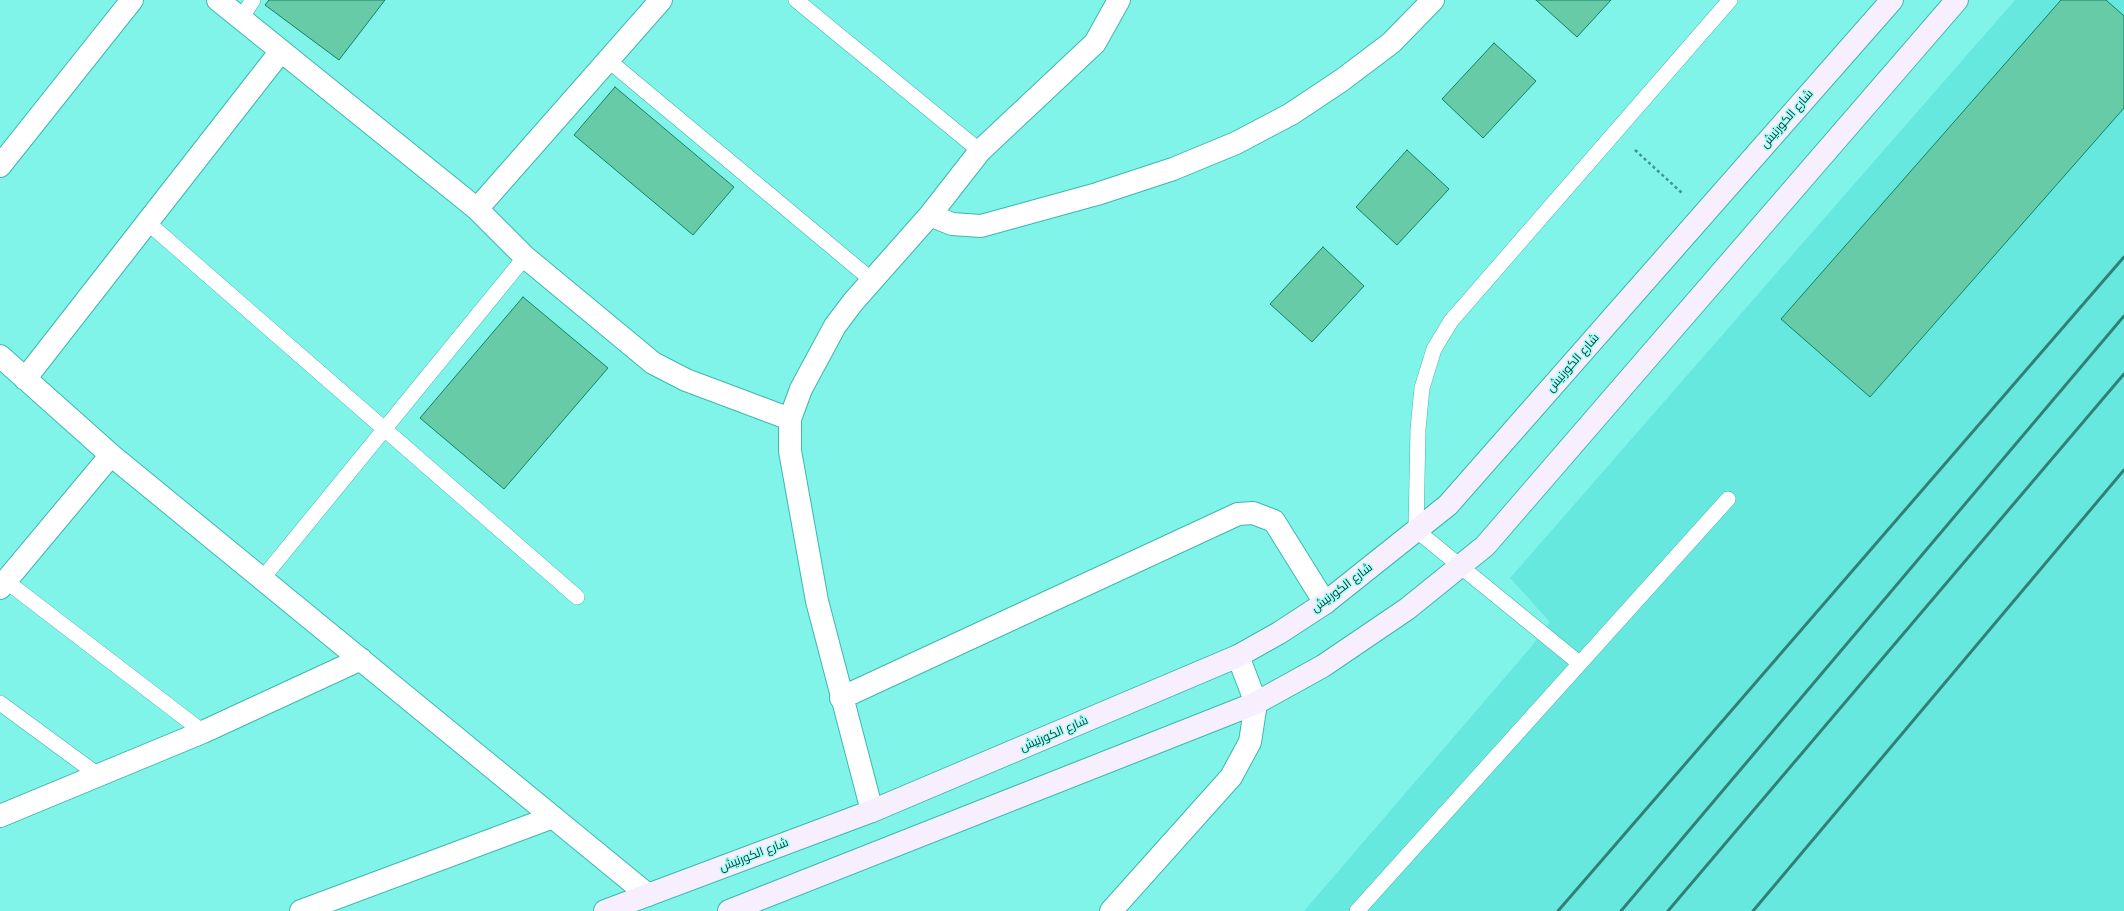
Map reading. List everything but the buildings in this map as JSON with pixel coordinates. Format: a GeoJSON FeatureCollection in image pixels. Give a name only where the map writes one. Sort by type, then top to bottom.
{"type":"FeatureCollection","features":[{"type":"Feature","properties":{"kind":"street"},"geometry":{"type":"LineString","coordinates":[[0,166],[132,0]]}},
{"type":"Feature","properties":{"kind":"street"},"geometry":{"type":"LineString","coordinates":[[218,0],[476,210],[525,257],[653,363],[686,380],[790,419]]}},
{"type":"Feature","properties":{"kind":"street"},"geometry":{"type":"LineString","coordinates":[[476,210],[661,0]]}},
{"type":"Feature","properties":{"kind":"street"},"geometry":{"type":"LineString","coordinates":[[872,811],[841,698],[815,594],[790,451],[790,419],[801,389],[835,326],[853,302],[930,215],[980,151],[1095,43],[1120,0]]}},
{"type":"Feature","properties":{"kind":"street"},"geometry":{"type":"LineString","coordinates":[[930,215],[952,224],[981,226],[1097,194],[1173,169],[1229,146],[1291,114],[1342,80],[1391,43],[1433,0]]}},
{"type":"Feature","properties":{"kind":"street","name":"شارع الكورنيش"},"geometry":{"type":"LineString","coordinates":[[605,911],[872,811],[1238,656],[1279,633],[1325,603],[1448,505],[1892,0]]}},
{"type":"Feature","properties":{"kind":"street"},"geometry":{"type":"LineString","coordinates":[[728,911],[1256,703],[1323,666],[1407,609],[1485,546],[1957,0]]}},
{"type":"Feature","properties":{"kind":"street"},"geometry":{"type":"LineString","coordinates":[[25,379],[281,51]]}},
{"type":"Feature","properties":{"kind":"street"},"geometry":{"type":"LineString","coordinates":[[0,356],[111,455],[648,895]]}},
{"type":"Feature","properties":{"kind":"street"},"geometry":{"type":"LineString","coordinates":[[3,585],[111,455]]}},
{"type":"Feature","properties":{"kind":"street"},"geometry":{"type":"LineString","coordinates":[[841,698],[1238,514],[1253,513],[1274,521],[1325,603]]}},
{"type":"Feature","properties":{"kind":"street"},"geometry":{"type":"LineString","coordinates":[[1111,911],[1231,777],[1250,742],[1256,703],[1238,656]]}},
{"type":"Feature","properties":{"kind":"street"},"geometry":{"type":"LineString","coordinates":[[0,816],[203,732],[360,659]]}},
{"type":"Feature","properties":{"kind":"street"},"geometry":{"type":"LineString","coordinates":[[301,911],[553,817]]}},
{"type":"Feature","properties":{"kind":"lane"},"geometry":{"type":"LineString","coordinates":[[241,18],[253,0]]}},
{"type":"Feature","properties":{"kind":"lane"},"geometry":{"type":"LineString","coordinates":[[796,0],[980,151]]}},
{"type":"Feature","properties":{"kind":"lane"},"geometry":{"type":"LineString","coordinates":[[1579,663],[1416,530],[1422,388],[1434,349],[1451,321],[1730,0]]}},
{"type":"Feature","properties":{"kind":"lane"},"geometry":{"type":"LineString","coordinates":[[608,60],[873,281]]}},
{"type":"Feature","properties":{"kind":"lane"},"geometry":{"type":"LineString","coordinates":[[147,222],[577,597]]}},
{"type":"Feature","properties":{"kind":"lane"},"geometry":{"type":"LineString","coordinates":[[262,579],[525,257]]}},
{"type":"Feature","properties":{"kind":"lane"},"geometry":{"type":"LineString","coordinates":[[1357,911],[1728,499]]}},
{"type":"Feature","properties":{"kind":"lane"},"geometry":{"type":"LineString","coordinates":[[3,585],[203,732]]}},
{"type":"Feature","properties":{"kind":"lane"},"geometry":{"type":"LineString","coordinates":[[0,703],[98,775]]}},
{"type":"Feature","properties":{"kind":"path"},"geometry":{"type":"LineString","coordinates":[[1615,132],[1704,213]]}},
{"type":"Feature","properties":{"kind":"shaded area"},"geometry":{"type":"Polygon","coordinates":[[[2015,0],[2124,0],[2124,911],[1304,911],[1531,647],[1550,622],[1510,578],[2015,0]]]}},
{"type":"Feature","properties":{"kind":"railway"},"geometry":{"type":"LineString","coordinates":[[1558,911],[2124,257]]}},
{"type":"Feature","properties":{"kind":"railway"},"geometry":{"type":"LineString","coordinates":[[1621,911],[2124,316]]}},
{"type":"Feature","properties":{"kind":"railway"},"geometry":{"type":"LineString","coordinates":[[1668,911],[2124,374]]}},
{"type":"Feature","properties":{"kind":"railway"},"geometry":{"type":"LineString","coordinates":[[1753,911],[2124,470]]}}]}
